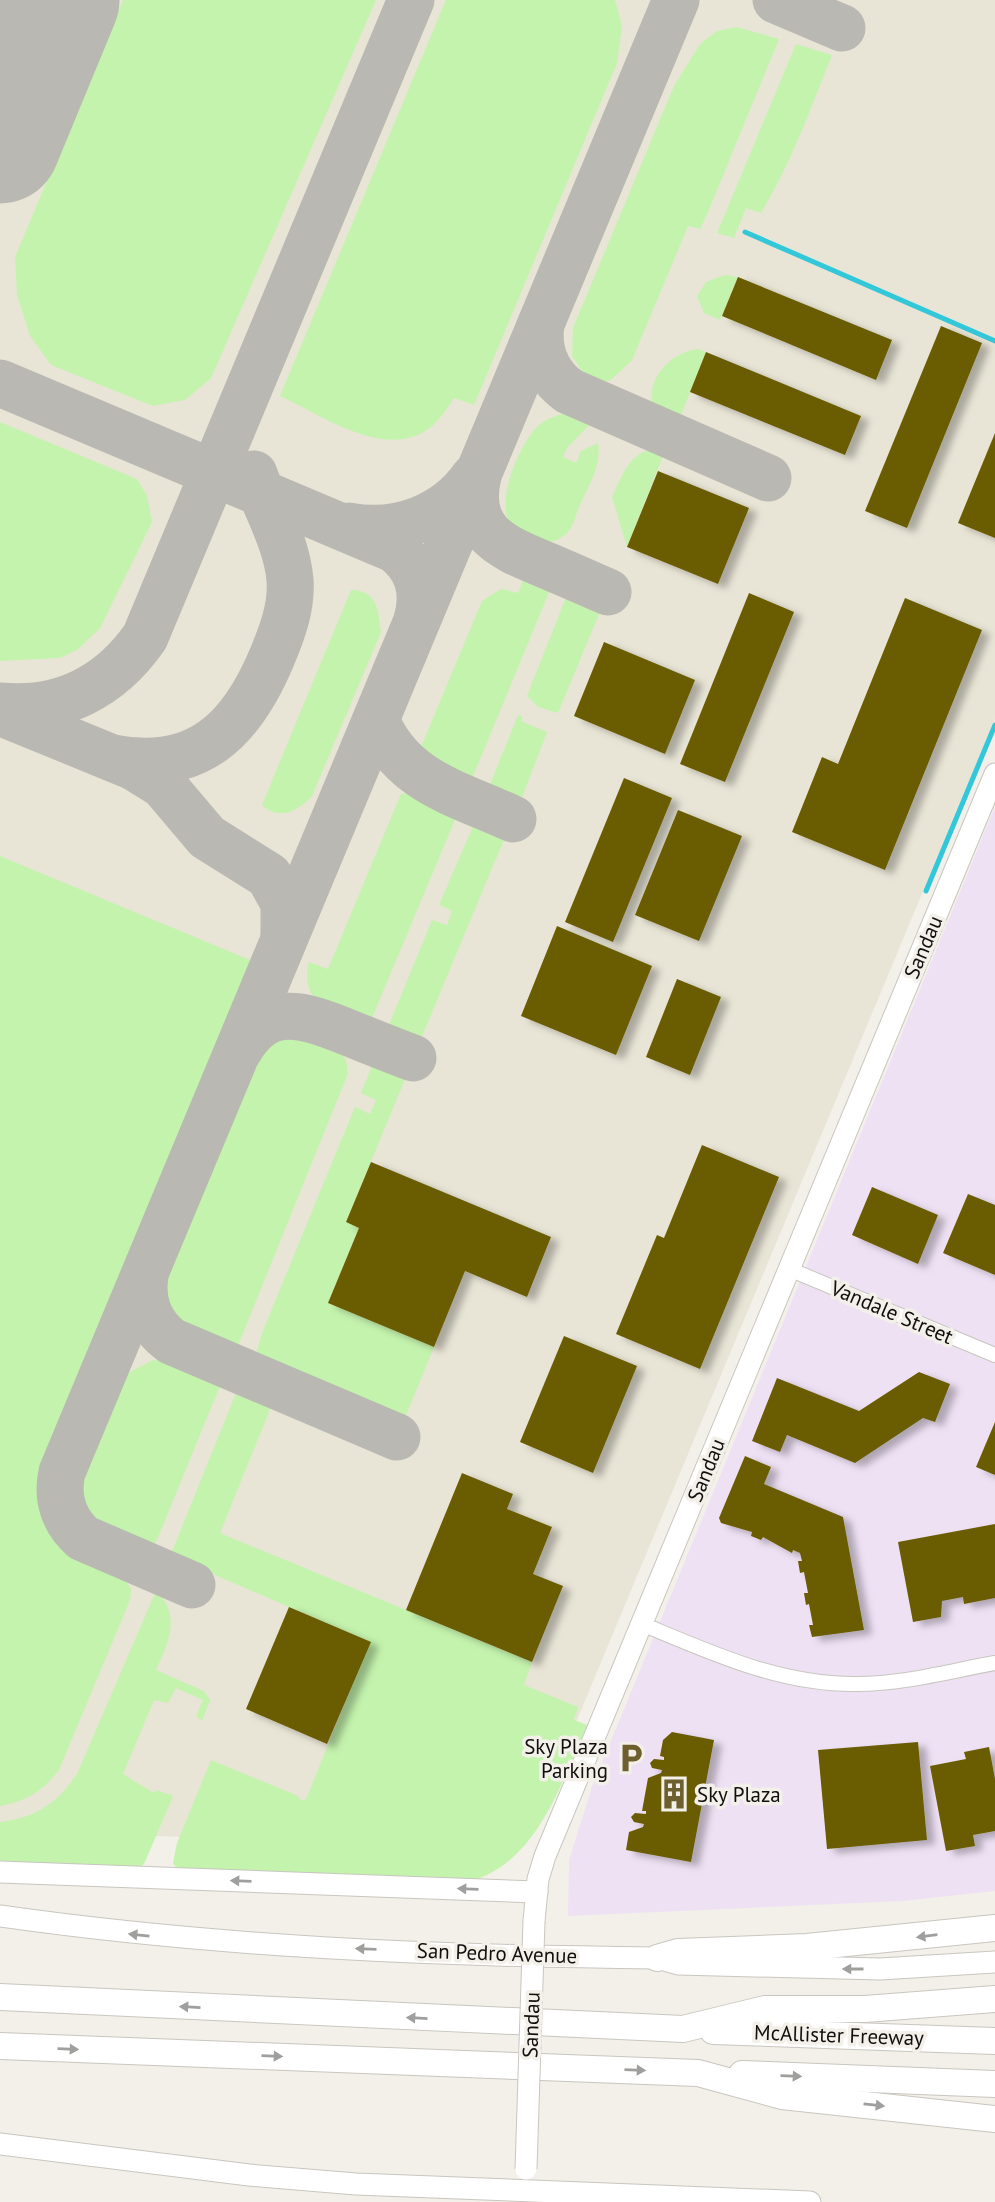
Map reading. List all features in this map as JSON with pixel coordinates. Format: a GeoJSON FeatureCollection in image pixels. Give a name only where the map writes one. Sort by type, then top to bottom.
{"type":"FeatureCollection","features":[{"type":"Feature","properties":{"kind":"highway"},"geometry":{"type":"LineString","coordinates":[[656,1958],[678,1952],[888,1941],[995,1927]]}},
{"type":"Feature","properties":{"kind":"highway","name":"McAllister Freeway"},"geometry":{"type":"LineString","coordinates":[[0,1997],[995,2041]]}},
{"type":"Feature","properties":{"kind":"highway"},"geometry":{"type":"LineString","coordinates":[[683,2029],[765,2009],[886,2008],[995,1999]]}},
{"type":"Feature","properties":{"kind":"highway"},"geometry":{"type":"LineString","coordinates":[[0,2046],[698,2073],[782,2096],[995,2119]]}},
{"type":"Feature","properties":{"kind":"highway","name":"McAllister Freeway"},"geometry":{"type":"LineString","coordinates":[[698,2073],[995,2084]]}},
{"type":"Feature","properties":{"kind":"main road","name":"Sandau"},"geometry":{"type":"LineString","coordinates":[[526,2196],[534,1921],[545,1856],[995,774]]}},
{"type":"Feature","properties":{"kind":"main road"},"geometry":{"type":"LineString","coordinates":[[0,1872],[537,1892]]}},
{"type":"Feature","properties":{"kind":"main road","name":"San Pedro Avenue"},"geometry":{"type":"LineString","coordinates":[[0,1916],[139,1935],[238,1943],[656,1958],[678,1964],[828,1969],[995,1962]]}},
{"type":"Feature","properties":{"kind":"main road"},"geometry":{"type":"LineString","coordinates":[[0,2144],[305,2180],[526,2196],[810,2202]]}},
{"type":"Feature","properties":{"kind":"street","name":"Vandale Street"},"geometry":{"type":"LineString","coordinates":[[789,1269],[995,1355]]}},
{"type":"Feature","properties":{"kind":"street"},"geometry":{"type":"LineString","coordinates":[[642,1624],[757,1671],[824,1683],[892,1682],[995,1663]]}},
{"type":"Feature","properties":{"kind":"shaded area"},"geometry":{"type":"Polygon","coordinates":[[[0,0],[995,0],[995,719],[541,1806],[460,1846],[0,1831],[0,0]]]}},
{"type":"Feature","properties":{"kind":"shaded area"},"geometry":{"type":"Polygon","coordinates":[[[995,807],[995,1891],[903,1901],[568,1916],[569,1860],[592,1787],[995,807]]]}},
{"type":"Feature","properties":{"kind":"green space"},"geometry":{"type":"Polygon","coordinates":[[[123,0],[376,0],[211,378],[185,400],[153,406],[51,365],[30,336],[17,295],[15,257],[123,0]]]}},
{"type":"Feature","properties":{"kind":"green space"},"geometry":{"type":"Polygon","coordinates":[[[446,0],[615,0],[622,26],[617,63],[474,405],[454,398],[438,420],[421,434],[402,439],[381,439],[338,425],[280,396],[446,0]]]}},
{"type":"Feature","properties":{"kind":"green space"},"geometry":{"type":"Polygon","coordinates":[[[737,27],[779,39],[708,212],[700,229],[688,226],[632,360],[611,380],[602,383],[588,380],[572,356],[573,328],[674,86],[700,44],[717,31],[737,27]]]}},
{"type":"Feature","properties":{"kind":"green space"},"geometry":{"type":"Polygon","coordinates":[[[796,44],[832,55],[800,136],[761,213],[746,208],[734,238],[717,233],[796,44]]]}},
{"type":"Feature","properties":{"kind":"green space"},"geometry":{"type":"Polygon","coordinates":[[[725,275],[738,277],[720,320],[704,313],[697,296],[706,282],[725,275]]]}},
{"type":"Feature","properties":{"kind":"green space"},"geometry":{"type":"Polygon","coordinates":[[[699,349],[706,352],[679,420],[652,403],[654,383],[658,374],[671,360],[699,349]]]}},
{"type":"Feature","properties":{"kind":"green space"},"geometry":{"type":"Polygon","coordinates":[[[566,413],[575,414],[590,424],[567,448],[563,457],[576,463],[581,451],[598,443],[598,460],[570,529],[555,541],[537,542],[520,535],[508,520],[508,484],[530,435],[543,422],[566,413]]]}},
{"type":"Feature","properties":{"kind":"green space"},"geometry":{"type":"Polygon","coordinates":[[[0,422],[137,479],[147,496],[152,522],[100,628],[77,650],[60,658],[0,661],[0,422]]]}},
{"type":"Feature","properties":{"kind":"green space"},"geometry":{"type":"Polygon","coordinates":[[[646,451],[665,451],[627,547],[612,497],[623,473],[633,460],[646,451]]]}},
{"type":"Feature","properties":{"kind":"green space"},"geometry":{"type":"Polygon","coordinates":[[[526,573],[552,585],[469,786],[426,765],[418,754],[482,601],[501,589],[518,593],[526,573]]]}},
{"type":"Feature","properties":{"kind":"green space"},"geometry":{"type":"Polygon","coordinates":[[[351,590],[360,591],[372,598],[378,610],[381,632],[312,796],[289,812],[276,813],[262,805],[351,590]]]}},
{"type":"Feature","properties":{"kind":"green space"},"geometry":{"type":"Polygon","coordinates":[[[567,595],[591,602],[601,609],[558,713],[538,707],[527,696],[567,595]]]}},
{"type":"Feature","properties":{"kind":"green space"},"geometry":{"type":"Polygon","coordinates":[[[518,715],[522,716],[521,721],[547,732],[521,800],[514,803],[487,792],[518,715]]]}},
{"type":"Feature","properties":{"kind":"green space"},"geometry":{"type":"Polygon","coordinates":[[[419,792],[459,810],[370,1022],[363,1024],[329,1009],[313,996],[307,976],[309,962],[328,969],[401,794],[419,792]]]}},
{"type":"Feature","properties":{"kind":"green space"},"geometry":{"type":"Polygon","coordinates":[[[477,817],[503,829],[505,837],[418,1046],[396,1037],[389,1025],[432,920],[447,925],[452,911],[439,905],[477,817]]]}},
{"type":"Feature","properties":{"kind":"green space"},"geometry":{"type":"Polygon","coordinates":[[[0,856],[257,963],[48,1464],[45,1493],[50,1520],[56,1532],[74,1553],[126,1581],[131,1589],[130,1600],[59,1770],[34,1794],[0,1806],[0,856]]]}},
{"type":"Feature","properties":{"kind":"green space"},"geometry":{"type":"Polygon","coordinates":[[[294,1033],[332,1044],[344,1057],[347,1076],[237,1348],[228,1353],[190,1335],[171,1319],[164,1309],[161,1281],[252,1061],[274,1039],[294,1033]]]}},
{"type":"Feature","properties":{"kind":"green space"},"geometry":{"type":"Polygon","coordinates":[[[374,1061],[407,1074],[346,1222],[359,1228],[328,1303],[434,1347],[402,1425],[261,1366],[255,1357],[262,1333],[355,1107],[370,1114],[376,1100],[361,1093],[374,1061]]]}},
{"type":"Feature","properties":{"kind":"green space"},"geometry":{"type":"Polygon","coordinates":[[[153,1360],[177,1362],[222,1381],[152,1552],[89,1523],[79,1507],[76,1484],[116,1389],[128,1373],[153,1360]]]}},
{"type":"Feature","properties":{"kind":"green space"},"geometry":{"type":"Polygon","coordinates":[[[238,1388],[273,1402],[220,1533],[532,1662],[524,1685],[578,1707],[574,1720],[587,1725],[546,1815],[516,1854],[497,1869],[475,1880],[179,1872],[173,1863],[177,1843],[211,1760],[298,1796],[301,1801],[306,1799],[370,1642],[199,1568],[169,1559],[238,1388]]]}},
{"type":"Feature","properties":{"kind":"green space"},"geometry":{"type":"Polygon","coordinates":[[[156,1591],[164,1600],[171,1619],[165,1650],[156,1670],[204,1691],[210,1700],[202,1721],[196,1716],[203,1700],[176,1688],[168,1703],[154,1700],[123,1774],[154,1793],[157,1790],[173,1796],[145,1862],[140,1869],[0,1867],[0,1822],[35,1813],[62,1793],[77,1774],[156,1591]]]}},
{"type":"Feature","properties":{"kind":"building"},"geometry":{"type":"Polygon","coordinates":[[[738,277],[892,340],[876,380],[722,316],[738,277]]]}},
{"type":"Feature","properties":{"kind":"building"},"geometry":{"type":"Polygon","coordinates":[[[941,326],[982,343],[907,528],[865,511],[941,326]]]}},
{"type":"Feature","properties":{"kind":"building"},"geometry":{"type":"Polygon","coordinates":[[[706,352],[861,416],[845,455],[690,392],[706,352]]]}},
{"type":"Feature","properties":{"kind":"building"},"geometry":{"type":"Polygon","coordinates":[[[995,433],[995,538],[958,523],[995,433]]]}},
{"type":"Feature","properties":{"kind":"building"},"geometry":{"type":"Polygon","coordinates":[[[658,471],[749,508],[718,584],[627,547],[658,471]]]}},
{"type":"Feature","properties":{"kind":"building"},"geometry":{"type":"Polygon","coordinates":[[[749,593],[794,612],[725,782],[680,764],[749,593]]]}},
{"type":"Feature","properties":{"kind":"building"},"geometry":{"type":"Polygon","coordinates":[[[905,598],[982,630],[885,870],[792,832],[822,757],[838,764],[905,598]]]}},
{"type":"Feature","properties":{"kind":"building"},"geometry":{"type":"Polygon","coordinates":[[[604,642],[695,680],[665,754],[574,716],[604,642]]]}},
{"type":"Feature","properties":{"kind":"building"},"geometry":{"type":"Polygon","coordinates":[[[624,778],[672,798],[613,942],[565,922],[624,778]]]}},
{"type":"Feature","properties":{"kind":"building"},"geometry":{"type":"Polygon","coordinates":[[[678,810],[742,836],[699,941],[635,915],[678,810]]]}},
{"type":"Feature","properties":{"kind":"building"},"geometry":{"type":"Polygon","coordinates":[[[557,926],[652,966],[616,1055],[521,1016],[557,926]]]}},
{"type":"Feature","properties":{"kind":"building"},"geometry":{"type":"Polygon","coordinates":[[[677,979],[721,997],[690,1075],[646,1057],[677,979]]]}},
{"type":"Feature","properties":{"kind":"building"},"geometry":{"type":"Polygon","coordinates":[[[702,1145],[779,1177],[700,1369],[616,1334],[657,1235],[664,1238],[702,1145]]]}},
{"type":"Feature","properties":{"kind":"building"},"geometry":{"type":"Polygon","coordinates":[[[371,1162],[551,1237],[527,1297],[465,1271],[434,1347],[328,1303],[359,1228],[346,1222],[371,1162]]]}},
{"type":"Feature","properties":{"kind":"building"},"geometry":{"type":"Polygon","coordinates":[[[872,1187],[938,1215],[918,1264],[852,1235],[872,1187]]]}},
{"type":"Feature","properties":{"kind":"building"},"geometry":{"type":"Polygon","coordinates":[[[968,1194],[995,1205],[995,1275],[943,1253],[968,1194]]]}},
{"type":"Feature","properties":{"kind":"building"},"geometry":{"type":"Polygon","coordinates":[[[564,1336],[637,1366],[593,1473],[520,1442],[564,1336]]]}},
{"type":"Feature","properties":{"kind":"building"},"geometry":{"type":"Polygon","coordinates":[[[919,1372],[950,1384],[935,1422],[923,1418],[855,1463],[787,1435],[780,1452],[752,1441],[777,1378],[859,1411],[919,1372]]]}},
{"type":"Feature","properties":{"kind":"building"},"geometry":{"type":"Polygon","coordinates":[[[995,1422],[995,1475],[976,1467],[995,1422]]]}},
{"type":"Feature","properties":{"kind":"building"},"geometry":{"type":"Polygon","coordinates":[[[745,1456],[771,1467],[764,1484],[843,1517],[864,1630],[812,1637],[809,1625],[813,1625],[804,1593],[808,1593],[804,1572],[800,1573],[798,1561],[802,1561],[800,1553],[793,1550],[792,1553],[763,1537],[761,1540],[751,1536],[752,1532],[721,1523],[719,1518],[745,1456]]]}},
{"type":"Feature","properties":{"kind":"building"},"geometry":{"type":"Polygon","coordinates":[[[462,1473],[513,1494],[507,1509],[552,1527],[533,1574],[563,1586],[532,1662],[406,1610],[462,1473]]]}},
{"type":"Feature","properties":{"kind":"building"},"geometry":{"type":"Polygon","coordinates":[[[995,1524],[995,1598],[964,1604],[963,1597],[942,1601],[941,1617],[913,1622],[898,1542],[995,1524]]]}},
{"type":"Feature","properties":{"kind":"building"},"geometry":{"type":"Polygon","coordinates":[[[289,1607],[371,1642],[327,1744],[246,1709],[289,1607]]]}},
{"type":"Feature","properties":{"kind":"building","name":"Sky Plaza"},"geometry":{"type":"Polygon","coordinates":[[[672,1732],[714,1740],[691,1862],[626,1850],[629,1832],[643,1827],[644,1824],[634,1822],[631,1817],[635,1813],[646,1814],[646,1811],[642,1811],[648,1778],[661,1773],[662,1770],[652,1768],[650,1763],[654,1759],[664,1760],[664,1757],[660,1756],[663,1740],[672,1732]]]}},
{"type":"Feature","properties":{"kind":"building"},"geometry":{"type":"Polygon","coordinates":[[[918,1742],[927,1840],[827,1849],[818,1750],[918,1742]]]}},
{"type":"Feature","properties":{"kind":"building"},"geometry":{"type":"Polygon","coordinates":[[[989,1747],[995,1779],[995,1831],[973,1835],[975,1846],[946,1851],[930,1766],[966,1759],[964,1752],[989,1747]]]}},
{"type":"Feature","properties":{"kind":"waterway"},"geometry":{"type":"LineString","coordinates":[[745,232],[995,341]]}},
{"type":"Feature","properties":{"kind":"waterway"},"geometry":{"type":"LineString","coordinates":[[926,891],[995,725]]}},
{"type":"Feature","properties":{"kind":"taxiway"},"geometry":{"type":"LineString","coordinates":[[0,706],[44,705],[83,692],[116,670],[145,637],[411,0]]}},
{"type":"Feature","properties":{"kind":"taxiway"},"geometry":{"type":"LineString","coordinates":[[192,1585],[83,1538],[63,1509],[60,1491],[62,1472],[676,0]]}},
{"type":"Feature","properties":{"kind":"taxiway"},"geometry":{"type":"LineString","coordinates":[[776,0],[842,28]]}},
{"type":"Feature","properties":{"kind":"taxiway"},"geometry":{"type":"LineString","coordinates":[[541,324],[540,343],[545,361],[554,377],[569,391],[768,478]]}},
{"type":"Feature","properties":{"kind":"taxiway"},"geometry":{"type":"LineString","coordinates":[[0,383],[394,549],[409,564],[418,580],[420,599],[417,620]]}},
{"type":"Feature","properties":{"kind":"taxiway"},"geometry":{"type":"LineString","coordinates":[[113,758],[143,761],[169,759],[192,753],[230,726],[260,683],[286,620],[290,580],[285,553],[254,474]]}},
{"type":"Feature","properties":{"kind":"taxiway"},"geometry":{"type":"LineString","coordinates":[[478,475],[477,510],[490,534],[500,543],[527,557],[608,592]]}},
{"type":"Feature","properties":{"kind":"taxiway"},"geometry":{"type":"LineString","coordinates":[[349,526],[385,528],[419,520],[449,503],[474,477]]}},
{"type":"Feature","properties":{"kind":"taxiway"},"geometry":{"type":"LineString","coordinates":[[0,712],[134,767],[163,785],[207,837],[269,876],[284,903],[284,939]]}},
{"type":"Feature","properties":{"kind":"taxiway"},"geometry":{"type":"LineString","coordinates":[[376,720],[400,758],[416,772],[452,793],[513,819]]}},
{"type":"Feature","properties":{"kind":"taxiway"},"geometry":{"type":"LineString","coordinates":[[239,1050],[250,1034],[262,1024],[288,1016],[302,1017],[331,1026],[413,1058]]}},
{"type":"Feature","properties":{"kind":"taxiway"},"geometry":{"type":"LineString","coordinates":[[145,1275],[144,1294],[148,1312],[157,1327],[171,1341],[397,1437]]}},
{"type":"Feature","properties":{"kind":"runway"},"geometry":{"type":"LineString","coordinates":[[0,143],[59,0]]}},
{"type":"Feature","properties":{"kind":"place","name":"Sky Plaza Parking"},"geometry":{"type":"Point","coordinates":[631,1758]}},
{"type":"Feature","properties":{"kind":"place","name":"Sky Plaza"},"geometry":{"type":"Point","coordinates":[674,1794]}}]}
